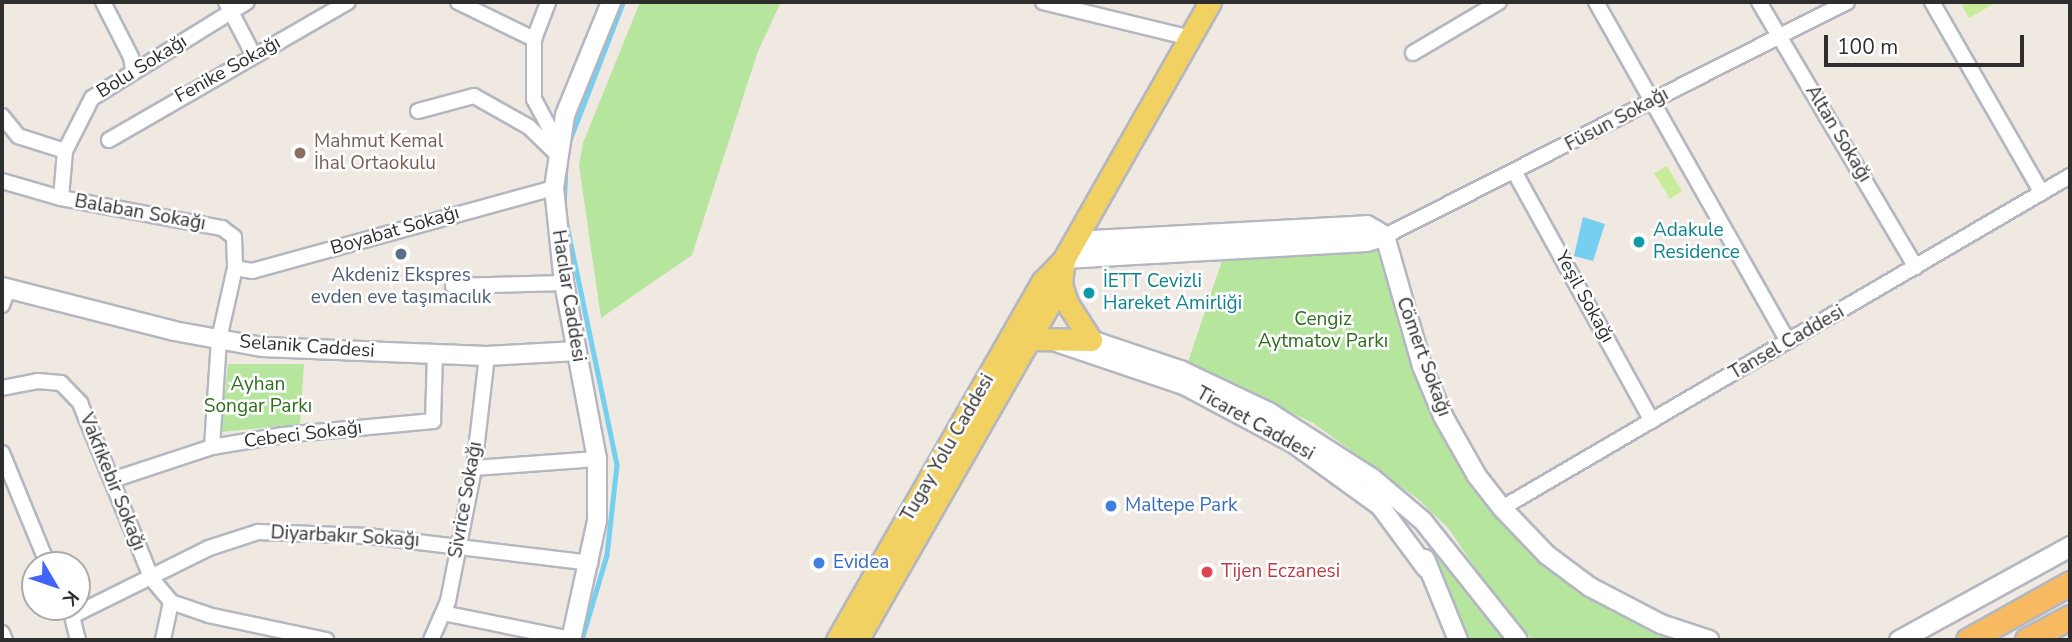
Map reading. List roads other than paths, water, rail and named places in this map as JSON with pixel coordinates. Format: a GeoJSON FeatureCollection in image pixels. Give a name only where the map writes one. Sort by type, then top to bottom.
{"type":"FeatureCollection","features":[{"type":"Feature","properties":{"kind":"highway"},"geometry":{"type":"LineString","coordinates":[[1968,640],[2070,583]]}},
{"type":"Feature","properties":{"kind":"highway"},"geometry":{"type":"LineString","coordinates":[[2027,640],[2070,617]]}},
{"type":"Feature","properties":{"kind":"highway"},"geometry":{"type":"LineString","coordinates":[[2050,640],[2070,632]]}},
{"type":"Feature","properties":{"kind":"main road","name":"Tugay Yolu Caddesi"},"geometry":{"type":"LineString","coordinates":[[837,640],[1033,332],[1043,281],[1069,250],[1210,2]]}},
{"type":"Feature","properties":{"kind":"main road","name":"Tugay Yolu Caddesi"},"geometry":{"type":"LineString","coordinates":[[857,640],[1061,284],[1069,250]]}},
{"type":"Feature","properties":{"kind":"main road"},"geometry":{"type":"LineString","coordinates":[[1061,284],[1067,303],[1091,340]]}},
{"type":"Feature","properties":{"kind":"main road"},"geometry":{"type":"LineString","coordinates":[[1033,332],[1091,340]]}},
{"type":"Feature","properties":{"kind":"main road"},"geometry":{"type":"LineString","coordinates":[[1899,640],[2070,546]]}},
{"type":"Feature","properties":{"kind":"street"},"geometry":{"type":"LineString","coordinates":[[103,2],[131,57],[133,70]]}},
{"type":"Feature","properties":{"kind":"street","name":"Bolu Sokağı"},"geometry":{"type":"LineString","coordinates":[[61,198],[65,151],[92,98],[228,7],[247,2]]}},
{"type":"Feature","properties":{"kind":"street","name":"Fenike Sokağı"},"geometry":{"type":"LineString","coordinates":[[109,140],[253,54],[348,2]]}},
{"type":"Feature","properties":{"kind":"street"},"geometry":{"type":"LineString","coordinates":[[458,2],[534,39]]}},
{"type":"Feature","properties":{"kind":"street"},"geometry":{"type":"LineString","coordinates":[[548,2],[534,39],[534,99],[557,149]]}},
{"type":"Feature","properties":{"kind":"street","name":"Hacılar Caddesi"},"geometry":{"type":"LineString","coordinates":[[571,639],[590,563],[597,521],[597,459],[564,283],[554,188],[557,149],[611,2]]}},
{"type":"Feature","properties":{"kind":"street"},"geometry":{"type":"LineString","coordinates":[[1043,2],[1191,38]]}},
{"type":"Feature","properties":{"kind":"street"},"geometry":{"type":"LineString","coordinates":[[1413,53],[1499,2]]}},
{"type":"Feature","properties":{"kind":"street"},"geometry":{"type":"LineString","coordinates":[[1596,2],[1788,342]]}},
{"type":"Feature","properties":{"kind":"street","name":"Altan Sokağı"},"geometry":{"type":"LineString","coordinates":[[1759,2],[1916,267]]}},
{"type":"Feature","properties":{"kind":"street","name":"Füsun Sokağı"},"geometry":{"type":"LineString","coordinates":[[1385,236],[1515,173],[1847,2]]}},
{"type":"Feature","properties":{"kind":"street"},"geometry":{"type":"LineString","coordinates":[[1932,2],[2042,193]]}},
{"type":"Feature","properties":{"kind":"street"},"geometry":{"type":"LineString","coordinates":[[228,7],[253,54]]}},
{"type":"Feature","properties":{"kind":"street"},"geometry":{"type":"LineString","coordinates":[[418,111],[474,96],[529,127],[557,149]]}},
{"type":"Feature","properties":{"kind":"street"},"geometry":{"type":"LineString","coordinates":[[2,116],[18,136],[65,151]]}},
{"type":"Feature","properties":{"kind":"street","name":"Yeşil Sokağı"},"geometry":{"type":"LineString","coordinates":[[1515,173],[1652,421]]}},
{"type":"Feature","properties":{"kind":"street","name":"Tansel Caddesi"},"geometry":{"type":"LineString","coordinates":[[1502,508],[2070,176]]}},
{"type":"Feature","properties":{"kind":"street","name":"Balaban Sokağı"},"geometry":{"type":"LineString","coordinates":[[2,181],[61,198],[222,228],[234,237],[235,268],[219,339],[212,447]]}},
{"type":"Feature","properties":{"kind":"street","name":"Boyabat Sokağı"},"geometry":{"type":"LineString","coordinates":[[235,268],[252,271],[554,188]]}},
{"type":"Feature","properties":{"kind":"street"},"geometry":{"type":"LineString","coordinates":[[1069,250],[1367,225],[1385,236]]}},
{"type":"Feature","properties":{"kind":"street","name":"Cömert Sokağı"},"geometry":{"type":"LineString","coordinates":[[1385,236],[1422,366],[1443,416],[1477,476],[1502,508],[1547,555],[1590,587],[1661,624],[1709,640]]}},
{"type":"Feature","properties":{"kind":"street"},"geometry":{"type":"LineString","coordinates":[[453,286],[564,283]]}},
{"type":"Feature","properties":{"kind":"street","name":"Selanik Caddesi"},"geometry":{"type":"LineString","coordinates":[[4,293],[262,346],[487,356],[576,351]]}},
{"type":"Feature","properties":{"kind":"street","name":"Ticaret Caddesi"},"geometry":{"type":"LineString","coordinates":[[1033,332],[1184,384],[1293,443],[1380,506],[1426,568],[1458,640]]}},
{"type":"Feature","properties":{"kind":"street","name":"Ticaret Caddesi"},"geometry":{"type":"LineString","coordinates":[[1091,340],[1180,370],[1269,412],[1372,478],[1423,520],[1518,640]]}},
{"type":"Feature","properties":{"kind":"street","name":"Cebeci Sokağı"},"geometry":{"type":"LineString","coordinates":[[112,480],[212,447],[283,435],[433,421],[435,355]]}},
{"type":"Feature","properties":{"kind":"street","name":"Sivrice Sokağı"},"geometry":{"type":"LineString","coordinates":[[431,640],[443,613],[459,545],[474,468],[487,356]]}},
{"type":"Feature","properties":{"kind":"street","name":"Vakfıkebir Sokağı"},"geometry":{"type":"LineString","coordinates":[[2,388],[37,381],[61,383],[70,390],[112,480],[152,579],[171,602]]}},
{"type":"Feature","properties":{"kind":"street"},"geometry":{"type":"LineString","coordinates":[[2,453],[42,551]]}},
{"type":"Feature","properties":{"kind":"street"},"geometry":{"type":"LineString","coordinates":[[474,468],[597,459]]}},
{"type":"Feature","properties":{"kind":"street","name":"Ticaret Caddesi"},"geometry":{"type":"LineString","coordinates":[[1423,520],[1426,568]]}},
{"type":"Feature","properties":{"kind":"street","name":"Diyarbakır Sokağı"},"geometry":{"type":"LineString","coordinates":[[91,603],[152,579],[209,548],[258,532],[300,530],[459,545],[590,563]]}},
{"type":"Feature","properties":{"kind":"street"},"geometry":{"type":"LineString","coordinates":[[163,640],[171,602],[208,615],[326,640]]}},
{"type":"Feature","properties":{"kind":"street"},"geometry":{"type":"LineString","coordinates":[[443,613],[571,639]]}},
{"type":"Feature","properties":{"kind":"street"},"geometry":{"type":"LineString","coordinates":[[74,621],[78,640]]}},
{"type":"Feature","properties":{"kind":"street"},"geometry":{"type":"LineString","coordinates":[[2,633],[5,640]]}},
{"type":"Feature","properties":{"kind":"water"},"geometry":{"type":"Polygon","coordinates":[[[1583,217],[1605,224],[1593,261],[1574,256],[1583,217]]]}},
{"type":"Feature","properties":{"kind":"waterway"},"geometry":{"type":"LineString","coordinates":[[570,139],[623,2]]}},
{"type":"Feature","properties":{"kind":"waterway"},"geometry":{"type":"LineString","coordinates":[[566,164],[564,211],[617,465],[607,555],[582,640]]}},
{"type":"Feature","properties":{"kind":"place","name":"Mahmut Kemal İhal Ortaokulu"},"geometry":{"type":"Point","coordinates":[300,153]}},
{"type":"Feature","properties":{"kind":"place","name":"Adakule Residence"},"geometry":{"type":"Point","coordinates":[1639,242]}},
{"type":"Feature","properties":{"kind":"place","name":"Akdeniz Ekspres evden eve taşımacılık"},"geometry":{"type":"Point","coordinates":[401,254]}},
{"type":"Feature","properties":{"kind":"place","name":"İETT Cevizli Hareket Amirliği"},"geometry":{"type":"Point","coordinates":[1089,293]}},
{"type":"Feature","properties":{"kind":"place","name":"Maltepe Park"},"geometry":{"type":"Point","coordinates":[1111,506]}},
{"type":"Feature","properties":{"kind":"place","name":"Evidea"},"geometry":{"type":"Point","coordinates":[819,563]}},
{"type":"Feature","properties":{"kind":"place","name":"Tijen Eczanesi"},"geometry":{"type":"Point","coordinates":[1207,572]}},
{"type":"Feature","properties":{"kind":"park label","name":"Cengiz Aytmatov Parkı"},"geometry":{"type":"Point","coordinates":[1323,331]}},
{"type":"Feature","properties":{"kind":"park label","name":"Ayhan Songar Parkı"},"geometry":{"type":"Point","coordinates":[258,396]}}]}
